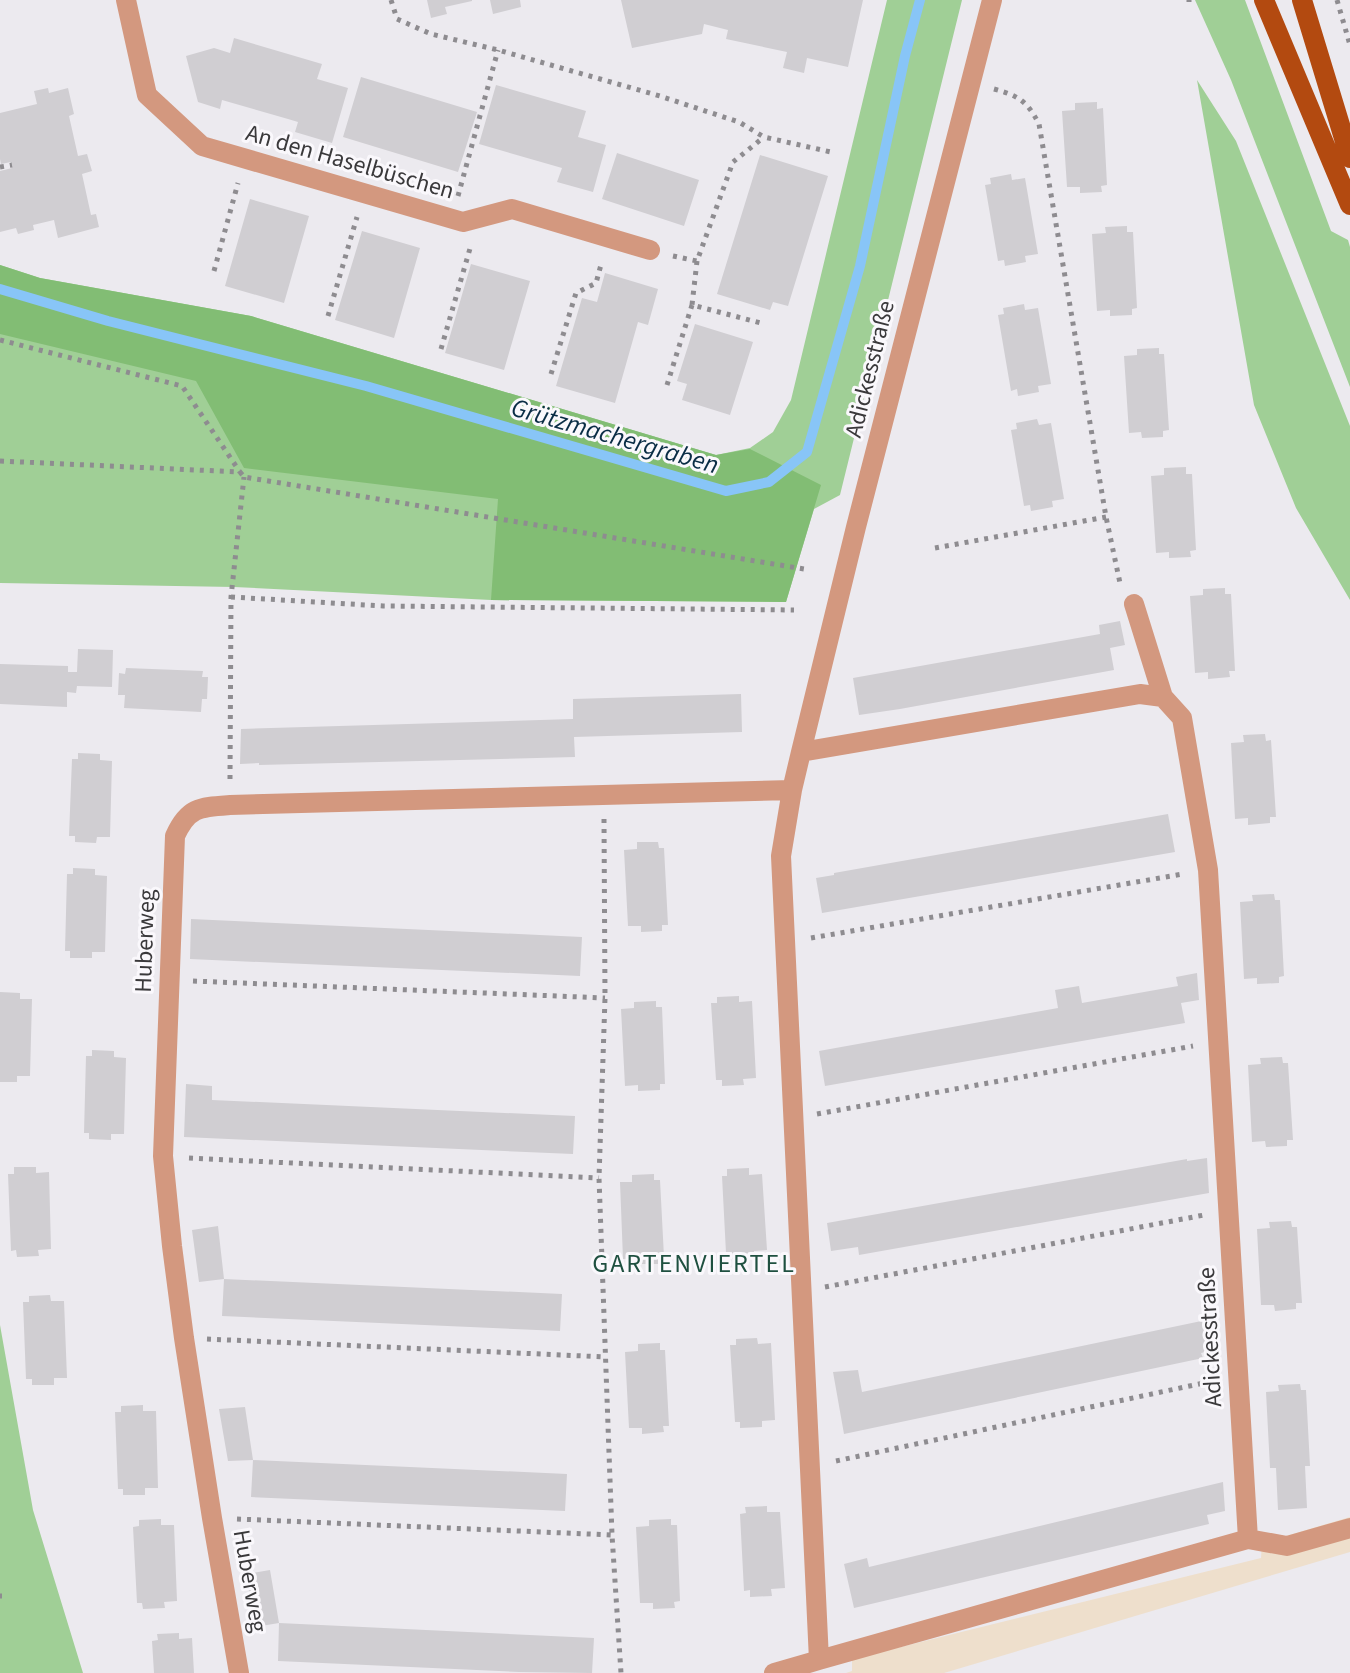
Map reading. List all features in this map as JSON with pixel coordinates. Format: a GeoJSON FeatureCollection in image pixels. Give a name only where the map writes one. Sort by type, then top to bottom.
{"type":"FeatureCollection","features":[{"type":"Feature","properties":{"kind":"main road"},"geometry":{"type":"LineString","coordinates":[[1264,0],[1350,205]]}},
{"type":"Feature","properties":{"kind":"main road"},"geometry":{"type":"LineString","coordinates":[[1302,0],[1350,158]]}},
{"type":"Feature","properties":{"kind":"street","name":"An den Haselbüschen"},"geometry":{"type":"LineString","coordinates":[[126,0],[147,95],[202,146],[463,222],[512,209],[650,250]]}},
{"type":"Feature","properties":{"kind":"street","name":"Adickesstraße"},"geometry":{"type":"LineString","coordinates":[[819,1660],[781,856],[792,790],[856,527],[992,0]]}},
{"type":"Feature","properties":{"kind":"street","name":"Adickesstraße"},"geometry":{"type":"LineString","coordinates":[[1134,604],[1163,697],[1182,718],[1208,870],[1248,1539]]}},
{"type":"Feature","properties":{"kind":"street"},"geometry":{"type":"LineString","coordinates":[[801,752],[1140,694],[1163,697]]}},
{"type":"Feature","properties":{"kind":"street","name":"Huberweg"},"geometry":{"type":"LineString","coordinates":[[239,1673],[184,1338],[163,1156],[175,836],[182,822],[202,807],[230,805],[792,790]]}},
{"type":"Feature","properties":{"kind":"street"},"geometry":{"type":"LineString","coordinates":[[774,1673],[1248,1539],[1287,1546],[1350,1528]]}},
{"type":"Feature","properties":{"kind":"path"},"geometry":{"type":"LineString","coordinates":[[391,0],[397,19],[431,34],[674,100],[739,122],[764,137],[831,152]]}},
{"type":"Feature","properties":{"kind":"path"},"geometry":{"type":"LineString","coordinates":[[1337,0],[1350,45]]}},
{"type":"Feature","properties":{"kind":"path"},"geometry":{"type":"LineString","coordinates":[[451,218],[498,50]]}},
{"type":"Feature","properties":{"kind":"path"},"geometry":{"type":"LineString","coordinates":[[985,87],[1015,95],[1030,107],[1039,124],[1106,517],[1119,580],[1134,604]]}},
{"type":"Feature","properties":{"kind":"path"},"geometry":{"type":"LineString","coordinates":[[667,385],[692,305],[697,261],[733,162],[764,137]]}},
{"type":"Feature","properties":{"kind":"path"},"geometry":{"type":"LineString","coordinates":[[214,271],[244,158]]}},
{"type":"Feature","properties":{"kind":"path"},"geometry":{"type":"LineString","coordinates":[[0,167],[12,165]]}},
{"type":"Feature","properties":{"kind":"path"},"geometry":{"type":"LineString","coordinates":[[328,316],[364,193]]}},
{"type":"Feature","properties":{"kind":"path"},"geometry":{"type":"LineString","coordinates":[[441,349],[479,218]]}},
{"type":"Feature","properties":{"kind":"path"},"geometry":{"type":"LineString","coordinates":[[551,374],[576,293],[596,283],[609,237]]}},
{"type":"Feature","properties":{"kind":"path"},"geometry":{"type":"LineString","coordinates":[[650,250],[697,261]]}},
{"type":"Feature","properties":{"kind":"path"},"geometry":{"type":"LineString","coordinates":[[692,305],[761,323]]}},
{"type":"Feature","properties":{"kind":"path"},"geometry":{"type":"LineString","coordinates":[[0,340],[182,386],[242,474],[231,597],[230,785]]}},
{"type":"Feature","properties":{"kind":"path"},"geometry":{"type":"LineString","coordinates":[[0,461],[242,474],[804,569]]}},
{"type":"Feature","properties":{"kind":"path"},"geometry":{"type":"LineString","coordinates":[[935,548],[1106,517]]}},
{"type":"Feature","properties":{"kind":"path"},"geometry":{"type":"LineString","coordinates":[[231,597],[383,606],[794,610]]}},
{"type":"Feature","properties":{"kind":"path"},"geometry":{"type":"LineString","coordinates":[[604,810],[605,998],[599,1178],[612,1535],[621,1673]]}},
{"type":"Feature","properties":{"kind":"path"},"geometry":{"type":"LineString","coordinates":[[808,939],[1208,870]]}},
{"type":"Feature","properties":{"kind":"path"},"geometry":{"type":"LineString","coordinates":[[184,980],[605,998]]}},
{"type":"Feature","properties":{"kind":"path"},"geometry":{"type":"LineString","coordinates":[[816,1115],[1218,1041]]}},
{"type":"Feature","properties":{"kind":"path"},"geometry":{"type":"LineString","coordinates":[[180,1157],[599,1178]]}},
{"type":"Feature","properties":{"kind":"path"},"geometry":{"type":"LineString","coordinates":[[825,1287],[1228,1210]]}},
{"type":"Feature","properties":{"kind":"path"},"geometry":{"type":"LineString","coordinates":[[198,1339],[606,1357]]}},
{"type":"Feature","properties":{"kind":"path"},"geometry":{"type":"LineString","coordinates":[[834,1462],[1238,1376]]}},
{"type":"Feature","properties":{"kind":"path"},"geometry":{"type":"LineString","coordinates":[[232,1519],[612,1535]]}},
{"type":"Feature","properties":{"kind":"shaded area"},"geometry":{"type":"Polygon","coordinates":[[[1350,1517],[1350,1552],[944,1673],[846,1673],[852,1671],[852,1659],[1261,1558],[1262,1543],[1350,1517]]]}},
{"type":"Feature","properties":{"kind":"green space"},"geometry":{"type":"Polygon","coordinates":[[[887,0],[962,0],[840,495],[814,509],[786,602],[491,600],[234,587],[0,583],[0,265],[40,278],[251,316],[716,455],[750,448],[773,432],[791,400],[887,0]]]}},
{"type":"Feature","properties":{"kind":"green space"},"geometry":{"type":"Polygon","coordinates":[[[1195,0],[1245,0],[1331,231],[1348,240],[1350,387],[1231,80],[1195,0]]]}},
{"type":"Feature","properties":{"kind":"green space"},"geometry":{"type":"Polygon","coordinates":[[[1197,80],[1236,141],[1350,426],[1350,600],[1296,508],[1254,405],[1197,80]]]}},
{"type":"Feature","properties":{"kind":"green space"},"geometry":{"type":"Polygon","coordinates":[[[0,265],[40,278],[251,316],[716,455],[750,449],[821,485],[786,602],[491,600],[498,499],[244,468],[196,381],[0,334],[0,265]]]}},
{"type":"Feature","properties":{"kind":"green space"},"geometry":{"type":"Polygon","coordinates":[[[0,1325],[33,1510],[83,1673],[0,1673],[0,1325]]]}},
{"type":"Feature","properties":{"kind":"building"},"geometry":{"type":"Polygon","coordinates":[[[427,0],[472,1],[445,7],[447,14],[431,18],[427,0]]]}},
{"type":"Feature","properties":{"kind":"building"},"geometry":{"type":"Polygon","coordinates":[[[490,0],[520,0],[521,7],[493,14],[490,0]]]}},
{"type":"Feature","properties":{"kind":"building"},"geometry":{"type":"Polygon","coordinates":[[[621,0],[863,0],[848,67],[807,58],[804,73],[783,68],[787,52],[726,39],[728,30],[704,24],[702,34],[632,48],[621,0]]]}},
{"type":"Feature","properties":{"kind":"building"},"geometry":{"type":"Polygon","coordinates":[[[234,38],[322,64],[317,79],[348,88],[332,143],[295,132],[298,122],[222,100],[220,109],[198,102],[186,56],[214,48],[230,53],[234,38]]]}},
{"type":"Feature","properties":{"kind":"building"},"geometry":{"type":"Polygon","coordinates":[[[361,77],[477,112],[458,172],[343,137],[361,77]]]}},
{"type":"Feature","properties":{"kind":"building"},"geometry":{"type":"Polygon","coordinates":[[[496,85],[586,111],[578,137],[606,145],[593,192],[557,182],[562,168],[479,144],[496,85]]]}},
{"type":"Feature","properties":{"kind":"building"},"geometry":{"type":"Polygon","coordinates":[[[48,88],[49,93],[68,88],[74,114],[69,116],[78,156],[87,154],[92,171],[82,174],[91,215],[96,214],[99,227],[58,238],[54,220],[33,225],[34,230],[18,234],[16,228],[0,232],[0,171],[12,168],[11,162],[1,164],[0,113],[37,104],[34,91],[48,88]]]}},
{"type":"Feature","properties":{"kind":"building"},"geometry":{"type":"Polygon","coordinates":[[[1097,102],[1097,109],[1103,108],[1107,185],[1101,186],[1102,192],[1080,193],[1080,187],[1067,187],[1062,111],[1075,110],[1075,103],[1097,102]]]}},
{"type":"Feature","properties":{"kind":"building"},"geometry":{"type":"Polygon","coordinates":[[[617,153],[699,180],[684,226],[602,199],[617,153]]]}},
{"type":"Feature","properties":{"kind":"building"},"geometry":{"type":"Polygon","coordinates":[[[760,155],[828,176],[788,306],[773,302],[770,310],[717,294],[760,155]]]}},
{"type":"Feature","properties":{"kind":"building"},"geometry":{"type":"Polygon","coordinates":[[[1011,174],[1012,180],[1025,178],[1038,254],[1025,256],[1026,262],[1005,266],[1004,260],[998,261],[985,185],[991,184],[990,178],[1011,174]]]}},
{"type":"Feature","properties":{"kind":"building"},"geometry":{"type":"Polygon","coordinates":[[[250,199],[309,216],[284,303],[225,286],[250,199]]]}},
{"type":"Feature","properties":{"kind":"building"},"geometry":{"type":"Polygon","coordinates":[[[1127,226],[1127,232],[1133,232],[1137,308],[1132,309],[1132,315],[1110,316],[1110,310],[1097,311],[1092,234],[1106,233],[1105,227],[1127,226]]]}},
{"type":"Feature","properties":{"kind":"building"},"geometry":{"type":"Polygon","coordinates":[[[362,231],[420,248],[394,338],[335,320],[362,231]]]}},
{"type":"Feature","properties":{"kind":"building"},"geometry":{"type":"Polygon","coordinates":[[[471,264],[530,281],[504,370],[445,353],[471,264]]]}},
{"type":"Feature","properties":{"kind":"building"},"geometry":{"type":"Polygon","coordinates":[[[605,273],[658,289],[648,325],[638,322],[615,403],[556,386],[582,298],[597,302],[605,273]]]}},
{"type":"Feature","properties":{"kind":"building"},"geometry":{"type":"Polygon","coordinates":[[[1024,304],[1025,310],[1038,308],[1051,384],[1038,386],[1039,392],[1018,396],[1017,389],[1011,391],[998,315],[1004,314],[1003,308],[1024,304]]]}},
{"type":"Feature","properties":{"kind":"building"},"geometry":{"type":"Polygon","coordinates":[[[695,324],[753,342],[730,415],[682,400],[687,384],[677,381],[695,324]]]}},
{"type":"Feature","properties":{"kind":"building"},"geometry":{"type":"Polygon","coordinates":[[[1159,348],[1159,354],[1164,354],[1169,430],[1163,431],[1163,437],[1142,438],[1141,432],[1129,433],[1124,356],[1137,355],[1137,349],[1159,348]]]}},
{"type":"Feature","properties":{"kind":"building"},"geometry":{"type":"Polygon","coordinates":[[[1037,419],[1039,425],[1051,423],[1064,499],[1052,501],[1053,507],[1031,511],[1030,505],[1024,506],[1011,430],[1017,429],[1016,423],[1037,419]]]}},
{"type":"Feature","properties":{"kind":"building"},"geometry":{"type":"Polygon","coordinates":[[[1186,467],[1186,474],[1192,474],[1196,550],[1190,551],[1191,557],[1169,558],[1169,552],[1156,553],[1151,476],[1164,475],[1164,468],[1186,467]]]}},
{"type":"Feature","properties":{"kind":"building"},"geometry":{"type":"Polygon","coordinates":[[[1225,588],[1225,594],[1231,594],[1235,671],[1229,671],[1230,677],[1208,679],[1208,672],[1195,673],[1190,596],[1203,595],[1203,589],[1225,588]]]}},
{"type":"Feature","properties":{"kind":"building"},"geometry":{"type":"Polygon","coordinates":[[[1120,621],[1125,645],[1110,648],[1114,670],[859,715],[853,678],[1100,634],[1099,625],[1120,621]]]}},
{"type":"Feature","properties":{"kind":"building"},"geometry":{"type":"Polygon","coordinates":[[[78,649],[113,650],[112,687],[77,686],[76,693],[67,692],[67,707],[0,704],[0,664],[68,666],[68,672],[77,672],[78,649]]]}},
{"type":"Feature","properties":{"kind":"building"},"geometry":{"type":"Polygon","coordinates":[[[126,668],[203,671],[202,677],[208,677],[207,699],[202,699],[201,712],[124,708],[125,695],[118,695],[119,673],[125,674],[126,668]]]}},
{"type":"Feature","properties":{"kind":"building"},"geometry":{"type":"Polygon","coordinates":[[[741,694],[742,732],[574,737],[575,757],[240,764],[241,729],[573,719],[573,699],[741,694]]]}},
{"type":"Feature","properties":{"kind":"building"},"geometry":{"type":"Polygon","coordinates":[[[1265,734],[1266,741],[1271,740],[1276,817],[1270,817],[1270,823],[1248,825],[1248,818],[1235,819],[1231,743],[1244,742],[1243,735],[1265,734]]]}},
{"type":"Feature","properties":{"kind":"building"},"geometry":{"type":"Polygon","coordinates":[[[78,753],[100,754],[100,760],[112,761],[110,837],[97,837],[96,843],[75,842],[75,836],[69,836],[72,759],[78,759],[78,753]]]}},
{"type":"Feature","properties":{"kind":"building"},"geometry":{"type":"Polygon","coordinates":[[[1168,814],[1175,852],[822,913],[816,878],[1168,814]]]}},
{"type":"Feature","properties":{"kind":"building"},"geometry":{"type":"Polygon","coordinates":[[[637,842],[658,842],[659,848],[664,848],[668,925],[662,925],[662,931],[641,932],[641,926],[628,926],[624,850],[637,849],[637,842]]]}},
{"type":"Feature","properties":{"kind":"building"},"geometry":{"type":"Polygon","coordinates":[[[73,868],[95,869],[95,875],[107,876],[105,952],[92,952],[92,958],[70,958],[70,951],[65,951],[67,874],[73,874],[73,868]]]}},
{"type":"Feature","properties":{"kind":"building"},"geometry":{"type":"Polygon","coordinates":[[[1274,894],[1275,900],[1280,900],[1284,976],[1279,977],[1279,983],[1257,984],[1257,978],[1244,979],[1240,902],[1253,901],[1252,895],[1274,894]]]}},
{"type":"Feature","properties":{"kind":"building"},"geometry":{"type":"Polygon","coordinates":[[[191,919],[582,937],[580,976],[190,959],[191,919]]]}},
{"type":"Feature","properties":{"kind":"building"},"geometry":{"type":"Polygon","coordinates":[[[1197,973],[1199,1000],[1181,1003],[1185,1023],[825,1086],[819,1051],[1058,1008],[1055,990],[1079,986],[1082,1003],[1178,986],[1176,977],[1197,973]]]}},
{"type":"Feature","properties":{"kind":"building"},"geometry":{"type":"Polygon","coordinates":[[[0,992],[20,993],[20,999],[32,999],[30,1076],[17,1076],[17,1082],[0,1082],[0,992]]]}},
{"type":"Feature","properties":{"kind":"building"},"geometry":{"type":"Polygon","coordinates":[[[739,996],[739,1002],[752,1001],[756,1078],[743,1079],[744,1085],[722,1086],[722,1080],[716,1080],[711,1003],[717,1003],[717,997],[739,996]]]}},
{"type":"Feature","properties":{"kind":"building"},"geometry":{"type":"Polygon","coordinates":[[[656,1001],[656,1007],[662,1007],[665,1084],[660,1084],[660,1090],[638,1091],[638,1085],[625,1086],[621,1009],[634,1008],[634,1002],[656,1001]]]}},
{"type":"Feature","properties":{"kind":"building"},"geometry":{"type":"Polygon","coordinates":[[[92,1050],[114,1051],[114,1057],[126,1058],[124,1134],[111,1134],[111,1140],[89,1139],[89,1133],[84,1133],[86,1056],[92,1056],[92,1050]]]}},
{"type":"Feature","properties":{"kind":"building"},"geometry":{"type":"Polygon","coordinates":[[[1282,1057],[1283,1063],[1288,1063],[1293,1140],[1287,1140],[1287,1146],[1266,1147],[1265,1141],[1252,1142],[1248,1065],[1261,1064],[1260,1058],[1282,1057]]]}},
{"type":"Feature","properties":{"kind":"building"},"geometry":{"type":"Polygon","coordinates":[[[186,1084],[212,1086],[212,1100],[575,1116],[573,1154],[184,1137],[186,1084]]]}},
{"type":"Feature","properties":{"kind":"building"},"geometry":{"type":"Polygon","coordinates":[[[1207,1158],[1209,1193],[859,1255],[858,1247],[831,1251],[827,1223],[1207,1158]]]}},
{"type":"Feature","properties":{"kind":"building"},"geometry":{"type":"Polygon","coordinates":[[[14,1167],[36,1167],[36,1173],[49,1172],[51,1249],[38,1250],[39,1256],[17,1257],[16,1250],[11,1251],[8,1174],[14,1174],[14,1167]]]}},
{"type":"Feature","properties":{"kind":"building"},"geometry":{"type":"Polygon","coordinates":[[[749,1168],[749,1175],[762,1174],[767,1250],[754,1251],[754,1258],[732,1259],[732,1252],[726,1253],[722,1176],[727,1176],[727,1169],[749,1168]]]}},
{"type":"Feature","properties":{"kind":"building"},"geometry":{"type":"Polygon","coordinates":[[[654,1174],[654,1180],[660,1180],[664,1257],[658,1258],[658,1264],[637,1264],[636,1258],[623,1259],[620,1182],[632,1182],[632,1175],[654,1174]]]}},
{"type":"Feature","properties":{"kind":"building"},"geometry":{"type":"Polygon","coordinates":[[[1291,1221],[1292,1227],[1297,1227],[1302,1303],[1296,1303],[1296,1309],[1275,1311],[1274,1305],[1261,1305],[1257,1229],[1270,1228],[1269,1222],[1291,1221]]]}},
{"type":"Feature","properties":{"kind":"building"},"geometry":{"type":"Polygon","coordinates":[[[218,1226],[224,1279],[199,1282],[192,1230],[218,1226]]]}},
{"type":"Feature","properties":{"kind":"building"},"geometry":{"type":"Polygon","coordinates":[[[224,1279],[562,1294],[560,1331],[222,1316],[224,1279]]]}},
{"type":"Feature","properties":{"kind":"building"},"geometry":{"type":"Polygon","coordinates":[[[50,1295],[51,1301],[64,1301],[67,1378],[54,1378],[54,1385],[32,1385],[32,1379],[26,1379],[23,1302],[29,1302],[29,1296],[50,1295]]]}},
{"type":"Feature","properties":{"kind":"building"},"geometry":{"type":"Polygon","coordinates":[[[1211,1319],[1218,1349],[1201,1353],[1203,1358],[844,1434],[833,1372],[858,1370],[862,1392],[1211,1319]]]}},
{"type":"Feature","properties":{"kind":"building"},"geometry":{"type":"Polygon","coordinates":[[[757,1338],[758,1344],[771,1343],[775,1420],[762,1421],[762,1427],[740,1428],[740,1422],[735,1422],[730,1345],[736,1345],[736,1339],[757,1338]]]}},
{"type":"Feature","properties":{"kind":"building"},"geometry":{"type":"Polygon","coordinates":[[[660,1343],[660,1350],[665,1350],[669,1426],[663,1426],[664,1432],[642,1434],[642,1428],[629,1428],[625,1352],[638,1351],[638,1344],[660,1343]]]}},
{"type":"Feature","properties":{"kind":"building"},"geometry":{"type":"Polygon","coordinates":[[[1300,1384],[1301,1390],[1306,1390],[1310,1466],[1305,1466],[1307,1508],[1278,1510],[1276,1468],[1270,1468],[1266,1392],[1279,1391],[1278,1385],[1300,1384]]]}},
{"type":"Feature","properties":{"kind":"building"},"geometry":{"type":"Polygon","coordinates":[[[143,1405],[143,1411],[156,1411],[158,1488],[145,1488],[145,1495],[123,1495],[123,1489],[118,1489],[115,1412],[121,1412],[121,1406],[143,1405]]]}},
{"type":"Feature","properties":{"kind":"building"},"geometry":{"type":"Polygon","coordinates":[[[245,1407],[253,1460],[228,1461],[219,1409],[245,1407]]]}},
{"type":"Feature","properties":{"kind":"building"},"geometry":{"type":"Polygon","coordinates":[[[253,1460],[567,1474],[565,1511],[251,1497],[253,1460]]]}},
{"type":"Feature","properties":{"kind":"building"},"geometry":{"type":"Polygon","coordinates":[[[1223,1482],[1225,1511],[1207,1515],[1209,1524],[854,1608],[844,1564],[867,1558],[869,1567],[1223,1482]]]}},
{"type":"Feature","properties":{"kind":"building"},"geometry":{"type":"Polygon","coordinates":[[[767,1506],[767,1512],[780,1512],[785,1588],[771,1589],[772,1596],[750,1597],[750,1590],[744,1591],[740,1514],[746,1513],[745,1507],[767,1506]]]}},
{"type":"Feature","properties":{"kind":"building"},"geometry":{"type":"Polygon","coordinates":[[[161,1519],[161,1525],[174,1525],[177,1601],[164,1602],[165,1608],[143,1609],[142,1603],[137,1603],[133,1527],[139,1526],[139,1520],[161,1519]]]}},
{"type":"Feature","properties":{"kind":"building"},"geometry":{"type":"Polygon","coordinates":[[[671,1519],[671,1525],[677,1525],[680,1601],[674,1602],[675,1608],[653,1609],[653,1603],[640,1603],[636,1527],[649,1526],[649,1520],[671,1519]]]}},
{"type":"Feature","properties":{"kind":"building"},"geometry":{"type":"Polygon","coordinates":[[[270,1570],[279,1623],[255,1627],[246,1574],[270,1570]]]}},
{"type":"Feature","properties":{"kind":"building"},"geometry":{"type":"Polygon","coordinates":[[[279,1623],[594,1638],[592,1673],[278,1661],[279,1623]]]}},
{"type":"Feature","properties":{"kind":"building"},"geometry":{"type":"Polygon","coordinates":[[[179,1633],[179,1639],[192,1638],[194,1673],[154,1673],[152,1641],[158,1640],[157,1634],[179,1633]]]}},
{"type":"Feature","properties":{"kind":"waterway","name":"Grützmachergraben"},"geometry":{"type":"LineString","coordinates":[[0,289],[108,321],[366,386],[726,491],[769,482],[807,452],[860,266],[920,0]]}},
{"type":"Feature","properties":{"kind":"district","name":"GARTENVIERTEL"},"geometry":{"type":"Point","coordinates":[694,1263]}}]}
